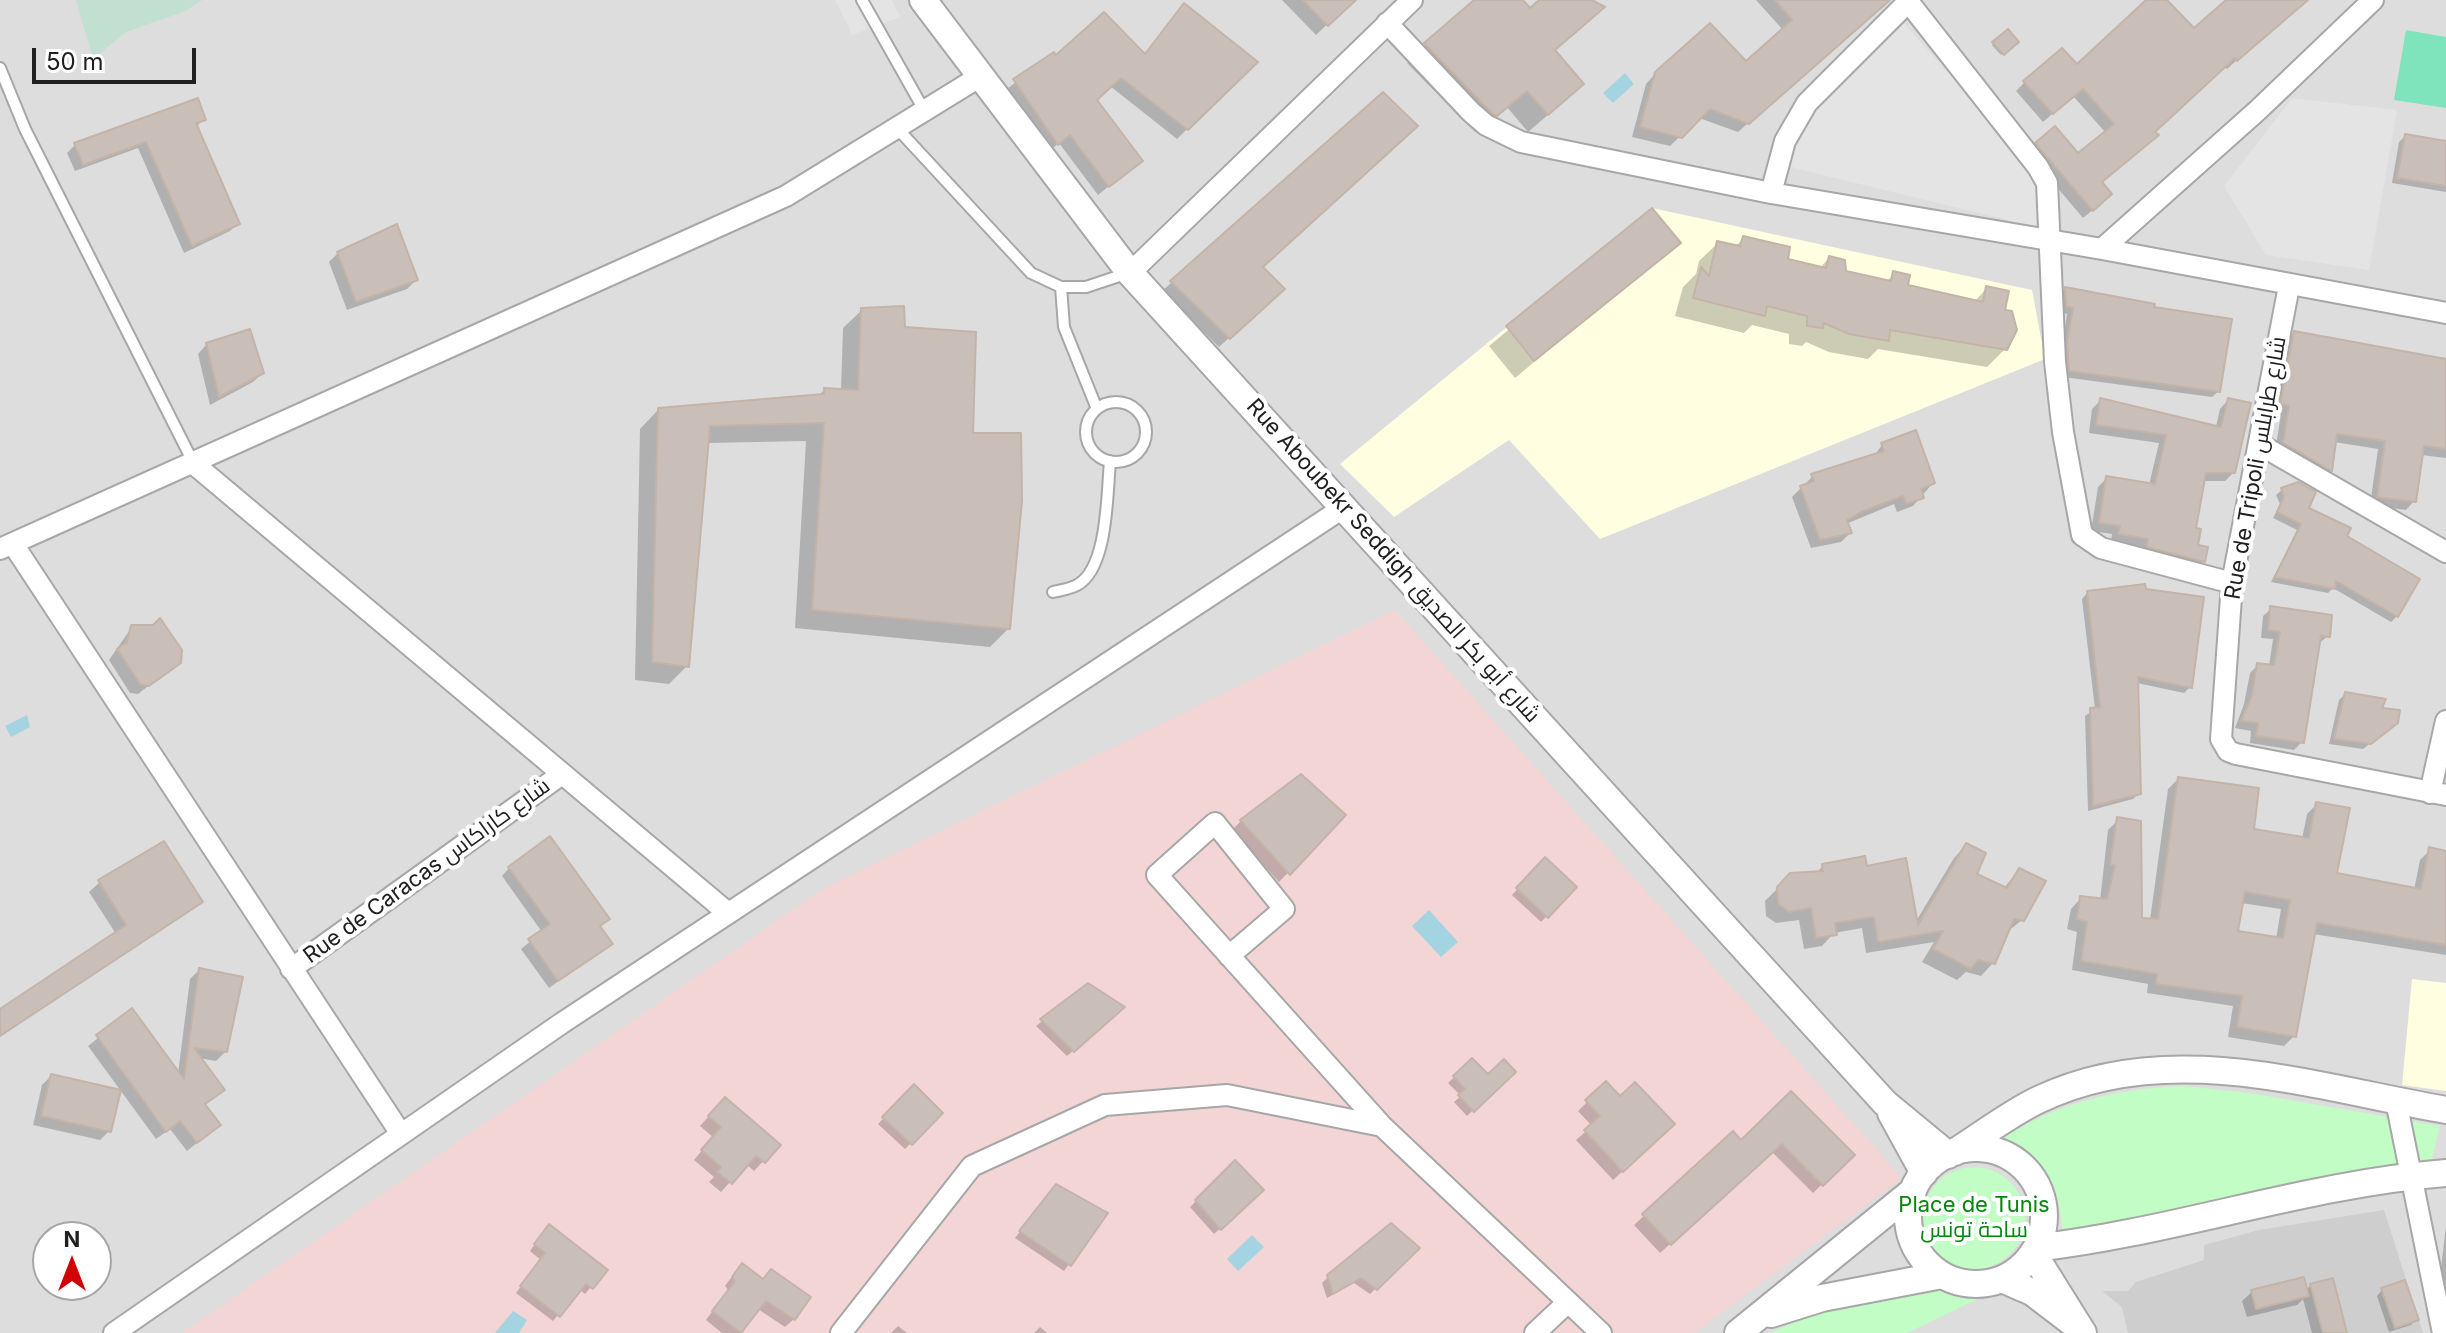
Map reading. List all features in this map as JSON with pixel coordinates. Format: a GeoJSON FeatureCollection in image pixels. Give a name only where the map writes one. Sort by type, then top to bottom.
{"type":"FeatureCollection","features":[{"type":"Feature","properties":{"kind":"street","name":"Rue Aboubekr Seddigh شارع أبو بكر الصديق"},"geometry":{"type":"LineString","coordinates":[[923,0],[1130,273],[1346,506],[1885,1103],[1952,1153]]}},
{"type":"Feature","properties":{"kind":"street"},"geometry":{"type":"LineString","coordinates":[[1130,273],[1412,0]]}},
{"type":"Feature","properties":{"kind":"street"},"geometry":{"type":"LineString","coordinates":[[1771,193],[1785,141],[1807,103],[1908,1],[2038,167],[2051,195],[2055,362],[2070,476],[2082,535],[2093,545],[2232,583]]}},
{"type":"Feature","properties":{"kind":"street"},"geometry":{"type":"LineString","coordinates":[[2102,249],[2258,110],[2358,5]]}},
{"type":"Feature","properties":{"kind":"street"},"geometry":{"type":"LineString","coordinates":[[1387,23],[1471,112],[1503,135],[1537,146],[1771,193],[2051,243],[2102,249],[2446,313]]}},
{"type":"Feature","properties":{"kind":"street"},"geometry":{"type":"LineString","coordinates":[[401,1134],[6,546],[786,196],[979,77]]}},
{"type":"Feature","properties":{"kind":"street","name":"Rue de Tripoli شارع طرابلس"},"geometry":{"type":"LineString","coordinates":[[2289,286],[2232,583],[2221,739],[2224,746],[2236,754],[2438,794]]}},
{"type":"Feature","properties":{"kind":"street"},"geometry":{"type":"LineString","coordinates":[[2259,444],[2446,552]]}},
{"type":"Feature","properties":{"kind":"street"},"geometry":{"type":"LineString","coordinates":[[194,464],[728,913]]}},
{"type":"Feature","properties":{"kind":"street"},"geometry":{"type":"LineString","coordinates":[[114,1333],[728,913],[1346,506]]}},
{"type":"Feature","properties":{"kind":"street"},"geometry":{"type":"LineString","coordinates":[[2438,794],[2446,721]]}},
{"type":"Feature","properties":{"kind":"street","name":"Rue de Caracas شارع كاراكاس"},"geometry":{"type":"LineString","coordinates":[[291,969],[562,774]]}},
{"type":"Feature","properties":{"kind":"street"},"geometry":{"type":"LineString","coordinates":[[1229,956],[1284,909],[1215,823],[1157,875],[1229,956],[1382,1126],[1601,1333]]}},
{"type":"Feature","properties":{"kind":"street"},"geometry":{"type":"LineString","coordinates":[[1747,1326],[1952,1153],[2038,1100],[2080,1084],[2147,1071],[2209,1069],[2269,1076],[2446,1110]]}},
{"type":"Feature","properties":{"kind":"street"},"geometry":{"type":"LineString","coordinates":[[841,1333],[972,1166],[1105,1105],[1227,1095],[1382,1126]]}},
{"type":"Feature","properties":{"kind":"street"},"geometry":{"type":"LineString","coordinates":[[2396,1101],[2443,1333]]}},
{"type":"Feature","properties":{"kind":"street","name":"Rue Aboubekr Seddigh شارع أبو بكر الصديق"},"geometry":{"type":"LineString","coordinates":[[1885,1103],[1918,1182]]}},
{"type":"Feature","properties":{"kind":"street"},"geometry":{"type":"LineString","coordinates":[[1918,1182],[1908,1218],[1914,1245],[1931,1267],[1942,1275],[1972,1284],[2002,1279],[2023,1266],[2034,1251],[2044,1209],[2028,1173],[1995,1151],[1952,1153]]}},
{"type":"Feature","properties":{"kind":"street"},"geometry":{"type":"LineString","coordinates":[[2034,1251],[2304,1193],[2446,1173]]}},
{"type":"Feature","properties":{"kind":"street"},"geometry":{"type":"LineString","coordinates":[[2034,1251],[2080,1330]]}},
{"type":"Feature","properties":{"kind":"street"},"geometry":{"type":"LineString","coordinates":[[1747,1326],[1822,1298],[1942,1275]]}},
{"type":"Feature","properties":{"kind":"street"},"geometry":{"type":"LineString","coordinates":[[2002,1279],[2032,1292],[2080,1330]]}},
{"type":"Feature","properties":{"kind":"street"},"geometry":{"type":"LineString","coordinates":[[1535,1333],[1568,1302]]}},
{"type":"Feature","properties":{"kind":"lane"},"geometry":{"type":"LineString","coordinates":[[862,0],[924,110]]}},
{"type":"Feature","properties":{"kind":"lane"},"geometry":{"type":"LineString","coordinates":[[0,68],[25,129],[194,464]]}},
{"type":"Feature","properties":{"kind":"lane"},"geometry":{"type":"LineString","coordinates":[[896,127],[1031,273],[1061,287],[1086,287],[1130,273]]}},
{"type":"Feature","properties":{"kind":"lane"},"geometry":{"type":"LineString","coordinates":[[1061,287],[1064,327],[1097,409]]}},
{"type":"Feature","properties":{"kind":"lane"},"geometry":{"type":"LineString","coordinates":[[1109,402],[1123,402],[1144,418],[1144,444],[1136,455],[1124,461],[1110,461],[1098,456],[1089,445],[1086,432],[1089,419],[1097,409],[1109,402]]}},
{"type":"Feature","properties":{"kind":"lane"},"geometry":{"type":"LineString","coordinates":[[1053,592],[1079,585],[1095,566],[1102,544],[1110,461]]}},
{"type":"Feature","properties":{"kind":"shaded area"},"geometry":{"type":"Polygon","coordinates":[[[0,0],[2446,0],[2446,1333],[0,1333],[0,0]]]}},
{"type":"Feature","properties":{"kind":"shaded area"},"geometry":{"type":"Polygon","coordinates":[[[76,0],[202,0],[186,11],[126,32],[93,59],[76,0]]]}},
{"type":"Feature","properties":{"kind":"shaded area"},"geometry":{"type":"Polygon","coordinates":[[[835,0],[892,0],[900,17],[852,35],[835,0]]]}},
{"type":"Feature","properties":{"kind":"shaded area"},"geometry":{"type":"Polygon","coordinates":[[[1904,23],[2042,179],[2041,228],[1790,167],[1796,136],[1816,110],[1904,23]]]}},
{"type":"Feature","properties":{"kind":"shaded area"},"geometry":{"type":"Polygon","coordinates":[[[2292,98],[2397,110],[2369,270],[2266,255],[2224,186],[2292,98]]]}},
{"type":"Feature","properties":{"kind":"shaded area"},"geometry":{"type":"Polygon","coordinates":[[[1652,208],[2032,290],[2045,359],[1600,539],[1509,440],[1394,517],[1340,464],[1652,208]]]}},
{"type":"Feature","properties":{"kind":"shaded area"},"geometry":{"type":"Polygon","coordinates":[[[1395,610],[1902,1178],[1694,1333],[182,1333],[824,888],[1395,610]]]}},
{"type":"Feature","properties":{"kind":"shaded area"},"geometry":{"type":"Polygon","coordinates":[[[2412,979],[2446,983],[2446,1091],[2402,1085],[2412,979]]]}},
{"type":"Feature","properties":{"kind":"shaded area"},"geometry":{"type":"Polygon","coordinates":[[[2384,1210],[2423,1333],[2128,1333],[2122,1307],[2102,1291],[2128,1291],[2136,1282],[2204,1260],[2204,1245],[2259,1230],[2384,1210]]]}},
{"type":"Feature","properties":{"kind":"green space"},"geometry":{"type":"Polygon","coordinates":[[[2406,30],[2446,37],[2446,108],[2394,100],[2406,30]]]}},
{"type":"Feature","properties":{"kind":"green space"},"geometry":{"type":"Polygon","coordinates":[[[2183,1086],[2250,1093],[2440,1126],[2431,1163],[2063,1242],[2056,1192],[2050,1179],[2031,1156],[2000,1140],[2043,1116],[2088,1100],[2134,1090],[2183,1086]]]}},
{"type":"Feature","properties":{"kind":"green space","name":"Place de Tunis ساحة تونس"},"geometry":{"type":"Polygon","coordinates":[[[1974,1167],[1993,1171],[2010,1182],[2021,1199],[2025,1218],[2021,1237],[2010,1254],[1993,1265],[1974,1269],[1955,1265],[1938,1254],[1927,1237],[1923,1218],[1927,1199],[1938,1182],[1955,1171],[1974,1167]]]}},
{"type":"Feature","properties":{"kind":"green space"},"geometry":{"type":"Polygon","coordinates":[[[1939,1288],[1986,1295],[1907,1333],[1770,1333],[1844,1301],[1939,1288]]]}},
{"type":"Feature","properties":{"kind":"water"},"geometry":{"type":"Polygon","coordinates":[[[1625,73],[1634,84],[1613,103],[1603,93],[1625,73]]]}},
{"type":"Feature","properties":{"kind":"water"},"geometry":{"type":"Polygon","coordinates":[[[27,715],[30,727],[11,737],[5,726],[27,715]]]}},
{"type":"Feature","properties":{"kind":"water"},"geometry":{"type":"Polygon","coordinates":[[[1429,910],[1458,942],[1441,957],[1412,926],[1429,910]]]}},
{"type":"Feature","properties":{"kind":"water"},"geometry":{"type":"Polygon","coordinates":[[[1252,1235],[1264,1247],[1238,1271],[1227,1259],[1252,1235]]]}},
{"type":"Feature","properties":{"kind":"water"},"geometry":{"type":"Polygon","coordinates":[[[513,1311],[527,1320],[519,1333],[495,1333],[513,1311]]]}},
{"type":"Feature","properties":{"kind":"building"},"geometry":{"type":"Polygon","coordinates":[[[1303,0],[1356,0],[1328,26],[1303,0]]]}},
{"type":"Feature","properties":{"kind":"building"},"geometry":{"type":"Polygon","coordinates":[[[1474,0],[1523,0],[1530,8],[1539,0],[1592,0],[1605,7],[1555,50],[1584,84],[1548,115],[1527,91],[1497,116],[1493,114],[1424,43],[1474,0]]]}},
{"type":"Feature","properties":{"kind":"building"},"geometry":{"type":"Polygon","coordinates":[[[1775,0],[1890,0],[1749,124],[1710,109],[1682,138],[1640,127],[1655,72],[1710,23],[1746,61],[1792,20],[1775,0]]]}},
{"type":"Feature","properties":{"kind":"building"},"geometry":{"type":"Polygon","coordinates":[[[2146,0],[2167,0],[2194,28],[2226,0],[2308,0],[2237,61],[2235,58],[2155,132],[2159,135],[2102,182],[2112,194],[2093,211],[2035,143],[2055,126],[2078,153],[2114,124],[2083,89],[2053,114],[2023,81],[2062,48],[2077,64],[2146,0]]]}},
{"type":"Feature","properties":{"kind":"building"},"geometry":{"type":"Polygon","coordinates":[[[1184,3],[1258,62],[1188,130],[1121,78],[1097,100],[1143,161],[1109,187],[1070,135],[1058,145],[1013,79],[1054,52],[1056,55],[1104,12],[1145,54],[1184,3]]]}},
{"type":"Feature","properties":{"kind":"building"},"geometry":{"type":"Polygon","coordinates":[[[2008,29],[2019,42],[2004,55],[1992,42],[2008,29]]]}},
{"type":"Feature","properties":{"kind":"building"},"geometry":{"type":"Polygon","coordinates":[[[1383,92],[1418,126],[1263,267],[1285,289],[1230,339],[1170,281],[1383,92]]]}},
{"type":"Feature","properties":{"kind":"building"},"geometry":{"type":"Polygon","coordinates":[[[198,98],[206,120],[196,123],[240,224],[192,246],[146,142],[83,165],[74,143],[198,98]]]}},
{"type":"Feature","properties":{"kind":"building"},"geometry":{"type":"Polygon","coordinates":[[[2405,134],[2446,141],[2446,186],[2397,178],[2405,134]]]}},
{"type":"Feature","properties":{"kind":"building"},"geometry":{"type":"Polygon","coordinates":[[[1652,208],[1681,243],[1534,361],[1506,326],[1652,208]]]}},
{"type":"Feature","properties":{"kind":"building"},"geometry":{"type":"Polygon","coordinates":[[[397,224],[418,280],[356,302],[337,252],[397,224]]]}},
{"type":"Feature","properties":{"kind":"building"},"geometry":{"type":"Polygon","coordinates":[[[1743,236],[1790,247],[1788,259],[1826,268],[1829,256],[1845,260],[1846,271],[1891,281],[1893,271],[1910,275],[1908,285],[1983,302],[1986,286],[2009,291],[2005,310],[2012,311],[2017,330],[2007,350],[1890,330],[1889,341],[1849,334],[1824,323],[1823,328],[1807,326],[1807,316],[1767,306],[1765,316],[1693,298],[1701,267],[1709,276],[1717,241],[1740,246],[1743,236]]]}},
{"type":"Feature","properties":{"kind":"building"},"geometry":{"type":"Polygon","coordinates":[[[2065,287],[2155,304],[2154,307],[2232,319],[2220,392],[2069,371],[2067,341],[2073,308],[2066,306],[2065,287]]]}},
{"type":"Feature","properties":{"kind":"building"},"geometry":{"type":"Polygon","coordinates":[[[904,306],[905,327],[976,332],[973,433],[1021,433],[1022,501],[1010,629],[812,610],[824,423],[710,426],[689,667],[652,662],[658,408],[824,394],[824,388],[858,390],[861,308],[904,306]]]}},
{"type":"Feature","properties":{"kind":"building"},"geometry":{"type":"Polygon","coordinates":[[[250,329],[264,373],[219,397],[206,343],[250,329]]]}},
{"type":"Feature","properties":{"kind":"building"},"geometry":{"type":"Polygon","coordinates":[[[2294,331],[2446,359],[2446,449],[2424,446],[2416,502],[2377,497],[2385,441],[2337,434],[2332,471],[2283,443],[2289,406],[2280,404],[2294,331]]]}},
{"type":"Feature","properties":{"kind":"building"},"geometry":{"type":"Polygon","coordinates":[[[2100,398],[2221,427],[2228,398],[2251,403],[2235,473],[2206,473],[2196,528],[2201,529],[2198,545],[2208,547],[2205,562],[2147,547],[2148,539],[2118,534],[2120,526],[2099,523],[2106,476],[2155,484],[2166,435],[2096,425],[2100,398]]]}},
{"type":"Feature","properties":{"kind":"building"},"geometry":{"type":"Polygon","coordinates":[[[1916,430],[1935,483],[1921,489],[1924,498],[1906,504],[1903,496],[1861,512],[1847,520],[1852,533],[1820,540],[1800,486],[1814,481],[1811,474],[1884,451],[1881,443],[1916,430]]]}},
{"type":"Feature","properties":{"kind":"building"},"geometry":{"type":"Polygon","coordinates":[[[2298,482],[2316,492],[2309,508],[2351,528],[2347,536],[2420,579],[2398,617],[2336,581],[2335,589],[2275,577],[2301,524],[2277,512],[2284,497],[2281,488],[2298,482]]]}},
{"type":"Feature","properties":{"kind":"building"},"geometry":{"type":"Polygon","coordinates":[[[2145,584],[2146,589],[2204,597],[2192,688],[2138,677],[2141,794],[2093,806],[2090,708],[2100,707],[2087,591],[2145,584]]]}},
{"type":"Feature","properties":{"kind":"building"},"geometry":{"type":"Polygon","coordinates":[[[2270,606],[2332,615],[2330,637],[2321,636],[2304,743],[2256,736],[2258,723],[2241,721],[2252,695],[2257,663],[2274,665],[2280,632],[2268,630],[2270,606]]]}},
{"type":"Feature","properties":{"kind":"building"},"geometry":{"type":"Polygon","coordinates":[[[160,618],[182,650],[181,663],[149,686],[140,684],[117,649],[127,642],[131,625],[153,625],[160,618]]]}},
{"type":"Feature","properties":{"kind":"building"},"geometry":{"type":"Polygon","coordinates":[[[2345,692],[2386,699],[2382,708],[2400,710],[2398,723],[2371,744],[2334,739],[2345,692]]]}},
{"type":"Feature","properties":{"kind":"building"},"geometry":{"type":"Polygon","coordinates":[[[1301,774],[1346,815],[1290,875],[1240,820],[1301,774]]]}},
{"type":"Feature","properties":{"kind":"building"},"geometry":{"type":"Polygon","coordinates":[[[2178,777],[2259,788],[2254,829],[2309,838],[2316,802],[2350,808],[2337,873],[2421,889],[2429,847],[2446,851],[2446,945],[2317,923],[2296,1037],[2237,1027],[2242,996],[2156,984],[2157,974],[2081,961],[2087,922],[2077,919],[2080,896],[2107,899],[2115,866],[2110,864],[2117,817],[2141,821],[2142,918],[2158,919],[2178,777]],[[2245,892],[2238,931],[2283,938],[2290,900],[2245,892]]]}},
{"type":"Feature","properties":{"kind":"building"},"geometry":{"type":"Polygon","coordinates":[[[550,836],[610,919],[600,926],[613,944],[558,981],[528,939],[550,924],[508,867],[550,836]]]}},
{"type":"Feature","properties":{"kind":"building"},"geometry":{"type":"Polygon","coordinates":[[[164,841],[203,902],[0,1036],[0,1009],[126,925],[98,880],[164,841]]]}},
{"type":"Feature","properties":{"kind":"building"},"geometry":{"type":"Polygon","coordinates":[[[1966,843],[1986,853],[1977,874],[2007,888],[2019,868],[2046,881],[2024,921],[2014,919],[1995,964],[1978,960],[1971,969],[1933,949],[1943,931],[1878,942],[1874,917],[1835,923],[1837,935],[1816,938],[1811,908],[1789,912],[1778,904],[1777,887],[1790,873],[1823,871],[1822,864],[1865,856],[1867,866],[1906,858],[1918,925],[1966,843]]]}},
{"type":"Feature","properties":{"kind":"building"},"geometry":{"type":"Polygon","coordinates":[[[1545,857],[1577,887],[1548,918],[1516,888],[1545,857]]]}},
{"type":"Feature","properties":{"kind":"building"},"geometry":{"type":"Polygon","coordinates":[[[199,968],[243,977],[227,1052],[194,1048],[225,1090],[205,1104],[221,1125],[197,1143],[180,1121],[166,1132],[96,1035],[132,1008],[184,1079],[199,968]]]}},
{"type":"Feature","properties":{"kind":"building"},"geometry":{"type":"Polygon","coordinates":[[[1088,983],[1125,1007],[1074,1052],[1040,1019],[1088,983]]]}},
{"type":"Feature","properties":{"kind":"building"},"geometry":{"type":"Polygon","coordinates":[[[1472,1058],[1488,1074],[1504,1059],[1516,1072],[1474,1112],[1458,1095],[1465,1089],[1453,1076],[1472,1058]]]}},
{"type":"Feature","properties":{"kind":"building"},"geometry":{"type":"Polygon","coordinates":[[[51,1074],[121,1090],[111,1132],[41,1116],[51,1074]]]}},
{"type":"Feature","properties":{"kind":"building"},"geometry":{"type":"Polygon","coordinates":[[[1606,1081],[1620,1096],[1635,1082],[1675,1124],[1623,1172],[1584,1130],[1600,1116],[1585,1100],[1606,1081]]]}},
{"type":"Feature","properties":{"kind":"building"},"geometry":{"type":"Polygon","coordinates":[[[914,1084],[943,1113],[912,1145],[882,1117],[914,1084]]]}},
{"type":"Feature","properties":{"kind":"building"},"geometry":{"type":"Polygon","coordinates":[[[1791,1091],[1855,1155],[1823,1186],[1782,1144],[1671,1245],[1642,1214],[1733,1131],[1741,1140],[1791,1091]]]}},
{"type":"Feature","properties":{"kind":"building"},"geometry":{"type":"Polygon","coordinates":[[[725,1097],[781,1145],[765,1163],[756,1156],[732,1184],[717,1172],[721,1167],[701,1150],[721,1127],[708,1116],[725,1097]]]}},
{"type":"Feature","properties":{"kind":"building"},"geometry":{"type":"Polygon","coordinates":[[[1235,1160],[1264,1190],[1221,1230],[1195,1200],[1235,1160]]]}},
{"type":"Feature","properties":{"kind":"building"},"geometry":{"type":"Polygon","coordinates":[[[1056,1184],[1108,1213],[1071,1266],[1019,1231],[1056,1184]]]}},
{"type":"Feature","properties":{"kind":"building"},"geometry":{"type":"Polygon","coordinates":[[[1391,1223],[1420,1248],[1377,1290],[1361,1278],[1333,1294],[1327,1275],[1391,1223]]]}},
{"type":"Feature","properties":{"kind":"building"},"geometry":{"type":"Polygon","coordinates":[[[549,1224],[608,1270],[593,1289],[586,1284],[560,1317],[520,1286],[545,1253],[534,1244],[549,1224]]]}},
{"type":"Feature","properties":{"kind":"building"},"geometry":{"type":"Polygon","coordinates":[[[742,1263],[763,1279],[771,1269],[811,1297],[795,1320],[766,1301],[741,1333],[712,1311],[735,1281],[732,1277],[742,1263]]]}},
{"type":"Feature","properties":{"kind":"building"},"geometry":{"type":"Polygon","coordinates":[[[2304,1277],[2309,1296],[2256,1309],[2251,1290],[2304,1277]]]}},
{"type":"Feature","properties":{"kind":"building"},"geometry":{"type":"Polygon","coordinates":[[[2333,1278],[2347,1333],[2323,1333],[2310,1284],[2333,1278]]]}},
{"type":"Feature","properties":{"kind":"building"},"geometry":{"type":"Polygon","coordinates":[[[2405,1280],[2419,1320],[2395,1328],[2381,1288],[2405,1280]]]}}]}
